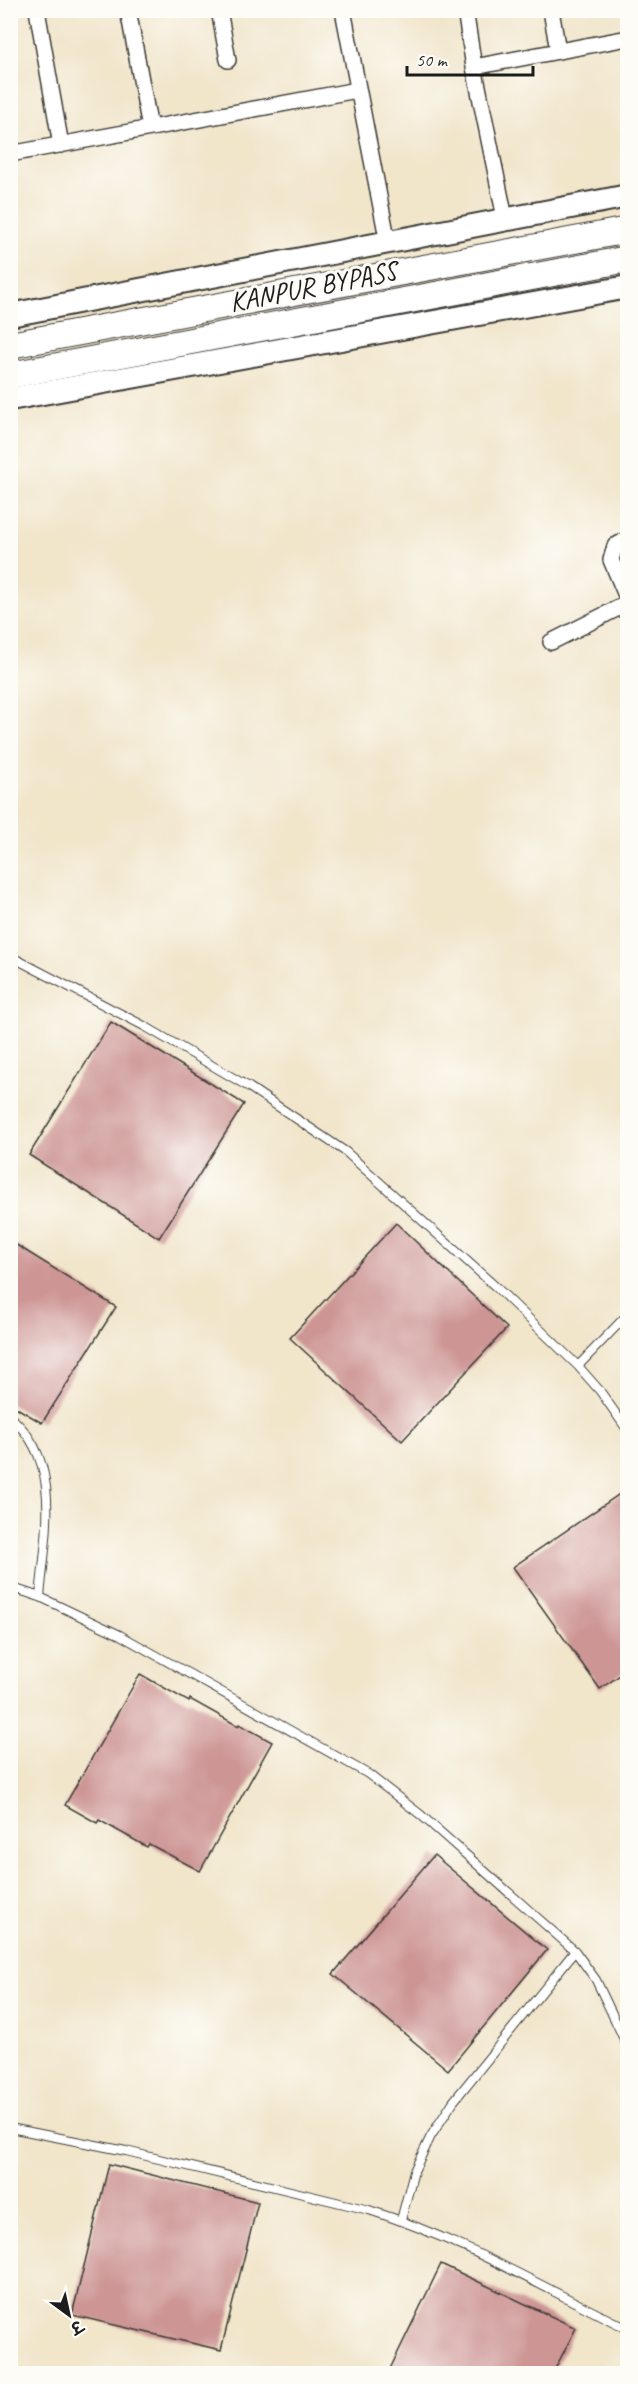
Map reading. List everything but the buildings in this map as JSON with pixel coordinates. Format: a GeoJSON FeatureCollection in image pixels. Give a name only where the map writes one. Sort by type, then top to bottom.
{"type":"FeatureCollection","features":[{"type":"Feature","properties":{"kind":"highway","name":"KANPUR BYPASS"},"geometry":{"type":"LineString","coordinates":[[10,345],[627,230]]}},
{"type":"Feature","properties":{"kind":"highway","name":"KANPUR BYPASS"},"geometry":{"type":"LineString","coordinates":[[10,375],[627,259]]}},
{"type":"Feature","properties":{"kind":"main road"},"geometry":{"type":"LineString","coordinates":[[10,315],[627,196]]}},
{"type":"Feature","properties":{"kind":"main road"},"geometry":{"type":"LineString","coordinates":[[10,399],[627,287]]}},
{"type":"Feature","properties":{"kind":"street"},"geometry":{"type":"LineString","coordinates":[[37,10],[61,145]]}},
{"type":"Feature","properties":{"kind":"street"},"geometry":{"type":"LineString","coordinates":[[128,10],[150,128]]}},
{"type":"Feature","properties":{"kind":"street"},"geometry":{"type":"LineString","coordinates":[[219,10],[228,60]]}},
{"type":"Feature","properties":{"kind":"street"},"geometry":{"type":"LineString","coordinates":[[343,10],[388,243]]}},
{"type":"Feature","properties":{"kind":"street"},"geometry":{"type":"LineString","coordinates":[[465,10],[474,67],[505,218]]}},
{"type":"Feature","properties":{"kind":"street"},"geometry":{"type":"LineString","coordinates":[[551,10],[558,51]]}},
{"type":"Feature","properties":{"kind":"street"},"geometry":{"type":"LineString","coordinates":[[474,67],[627,38]]}},
{"type":"Feature","properties":{"kind":"street"},"geometry":{"type":"LineString","coordinates":[[10,154],[357,90]]}},
{"type":"Feature","properties":{"kind":"street"},"geometry":{"type":"LineString","coordinates":[[551,642],[627,601],[611,560],[615,546],[627,539]]}},
{"type":"Feature","properties":{"kind":"lane"},"geometry":{"type":"LineString","coordinates":[[10,956],[146,1027],[249,1087],[346,1152],[497,1288],[578,1366],[600,1391],[627,1431]]}},
{"type":"Feature","properties":{"kind":"lane"},"geometry":{"type":"LineString","coordinates":[[578,1366],[627,1314]]}},
{"type":"Feature","properties":{"kind":"lane"},"geometry":{"type":"LineString","coordinates":[[10,1417],[34,1443],[44,1466],[48,1492],[40,1597]]}},
{"type":"Feature","properties":{"kind":"lane"},"geometry":{"type":"LineString","coordinates":[[10,1587],[40,1597],[120,1635],[368,1774],[421,1815],[575,1951],[596,1980],[624,2038],[627,2051]]}},
{"type":"Feature","properties":{"kind":"lane"},"geometry":{"type":"LineString","coordinates":[[401,2220],[414,2171],[431,2136],[448,2110],[575,1951]]}},
{"type":"Feature","properties":{"kind":"lane"},"geometry":{"type":"LineString","coordinates":[[10,2128],[126,2151],[369,2210],[401,2220],[438,2235],[627,2329]]}}]}
